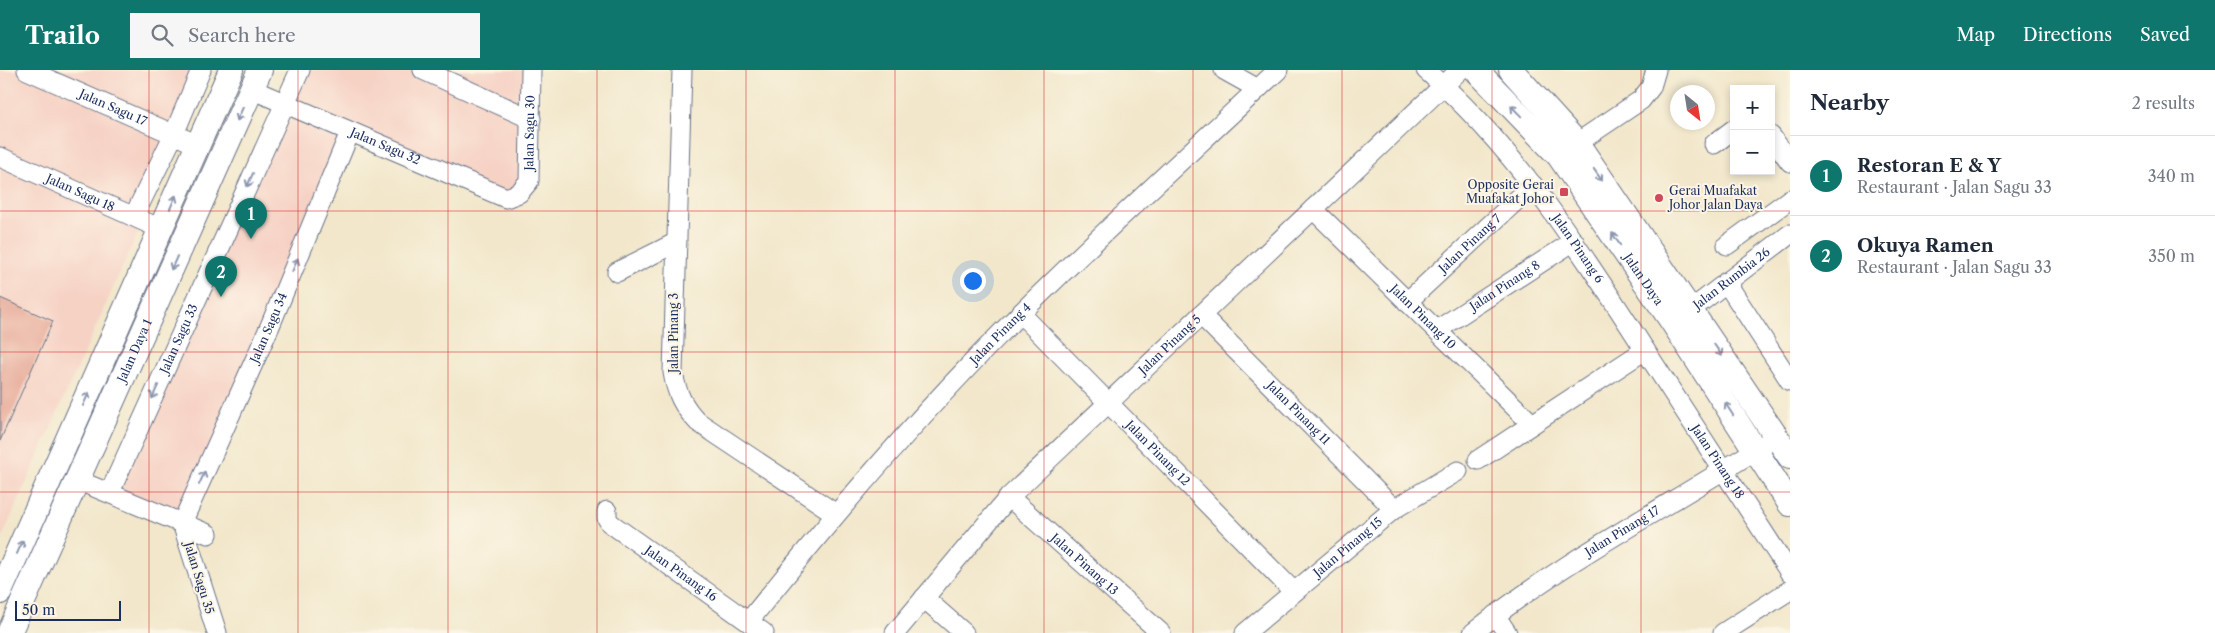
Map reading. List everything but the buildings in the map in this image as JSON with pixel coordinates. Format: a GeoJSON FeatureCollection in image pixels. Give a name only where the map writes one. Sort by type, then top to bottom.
{"type":"FeatureCollection","features":[{"type":"Feature","properties":{"kind":"main road","name":"Jalan Daya 1"},"geometry":{"type":"LineString","coordinates":[[0,592],[231,70]]}},
{"type":"Feature","properties":{"kind":"main road","name":"Jalan Daya"},"geometry":{"type":"LineString","coordinates":[[1476,70],[1559,156],[1777,436],[1790,457]]}},
{"type":"Feature","properties":{"kind":"main road","name":"Jalan Daya"},"geometry":{"type":"LineString","coordinates":[[1511,70],[1576,144],[1682,316],[1756,450],[1790,504]]}},
{"type":"Feature","properties":{"kind":"main road","name":"Jalan Daya 1"},"geometry":{"type":"LineString","coordinates":[[9,633],[256,80]]}},
{"type":"Feature","properties":{"kind":"street","name":"Jalan Sagu 17"},"geometry":{"type":"LineString","coordinates":[[27,70],[198,145]]}},
{"type":"Feature","properties":{"kind":"street"},"geometry":{"type":"LineString","coordinates":[[134,216],[174,134],[201,70]]}},
{"type":"Feature","properties":{"kind":"street","name":"Jalan Sagu 33"},"geometry":{"type":"LineString","coordinates":[[110,492],[300,70]]}},
{"type":"Feature","properties":{"kind":"street"},"geometry":{"type":"LineString","coordinates":[[424,70],[531,119]]}},
{"type":"Feature","properties":{"kind":"street","name":"Jalan Pinang 3"},"geometry":{"type":"LineString","coordinates":[[682,70],[673,372],[675,387],[682,402],[698,422],[836,514]]}},
{"type":"Feature","properties":{"kind":"street"},"geometry":{"type":"LineString","coordinates":[[1224,70],[1258,89]]}},
{"type":"Feature","properties":{"kind":"street","name":"Jalan Pinang 4"},"geometry":{"type":"LineString","coordinates":[[756,627],[836,514],[914,425],[1021,314],[1278,70]]}},
{"type":"Feature","properties":{"kind":"street","name":"Jalan Pinang 6"},"geometry":{"type":"LineString","coordinates":[[1426,70],[1491,134],[1533,185],[1574,241],[1645,350]]}},
{"type":"Feature","properties":{"kind":"street","name":"Jalan Pinang 5"},"geometry":{"type":"LineString","coordinates":[[895,633],[1009,497],[1460,70]]}},
{"type":"Feature","properties":{"kind":"street"},"geometry":{"type":"LineString","coordinates":[[1576,144],[1641,100],[1651,87],[1656,70]]}},
{"type":"Feature","properties":{"kind":"street","name":"Jalan Sagu 30"},"geometry":{"type":"LineString","coordinates":[[519,193],[528,181],[531,119],[529,71]]}},
{"type":"Feature","properties":{"kind":"street","name":"Jalan Sagu 32"},"geometry":{"type":"LineString","coordinates":[[256,80],[285,104],[350,132],[506,198],[519,193]]}},
{"type":"Feature","properties":{"kind":"street"},"geometry":{"type":"LineString","coordinates":[[1714,144],[1733,130]]}},
{"type":"Feature","properties":{"kind":"street","name":"Jalan Sagu 34"},"geometry":{"type":"LineString","coordinates":[[182,523],[270,326],[350,132]]}},
{"type":"Feature","properties":{"kind":"street"},"geometry":{"type":"LineString","coordinates":[[1775,141],[1790,162]]}},
{"type":"Feature","properties":{"kind":"street","name":"Jalan Sagu 18"},"geometry":{"type":"LineString","coordinates":[[0,157],[161,229]]}},
{"type":"Feature","properties":{"kind":"street","name":"Jalan Pinang 7"},"geometry":{"type":"LineString","coordinates":[[1407,302],[1533,185]]}},
{"type":"Feature","properties":{"kind":"street"},"geometry":{"type":"LineString","coordinates":[[1727,245],[1790,199]]}},
{"type":"Feature","properties":{"kind":"street","name":"Jalan Pinang 10"},"geometry":{"type":"LineString","coordinates":[[1313,209],[1532,424]]}},
{"type":"Feature","properties":{"kind":"street","name":"Jalan Rumbia 26"},"geometry":{"type":"LineString","coordinates":[[1682,316],[1790,234]]}},
{"type":"Feature","properties":{"kind":"street","name":"Jalan Pinang 8"},"geometry":{"type":"LineString","coordinates":[[1437,330],[1574,241]]}},
{"type":"Feature","properties":{"kind":"street"},"geometry":{"type":"LineString","coordinates":[[617,272],[676,243]]}},
{"type":"Feature","properties":{"kind":"street"},"geometry":{"type":"LineString","coordinates":[[1726,282],[1790,381]]}},
{"type":"Feature","properties":{"kind":"street","name":"Jalan Pinang 12"},"geometry":{"type":"LineString","coordinates":[[1021,314],[1110,402],[1294,592]]}},
{"type":"Feature","properties":{"kind":"street","name":"Jalan Pinang 11"},"geometry":{"type":"LineString","coordinates":[[1201,315],[1394,509]]}},
{"type":"Feature","properties":{"kind":"street"},"geometry":{"type":"LineString","coordinates":[[1478,460],[1645,350]]}},
{"type":"Feature","properties":{"kind":"street","name":"Jalan Pinang 18"},"geometry":{"type":"LineString","coordinates":[[1645,350],[1790,573]]}},
{"type":"Feature","properties":{"kind":"street","name":"Jalan Pinang 17"},"geometry":{"type":"LineString","coordinates":[[1473,633],[1495,615],[1562,569],[1777,436]]}},
{"type":"Feature","properties":{"kind":"street","name":"Jalan Pinang 15"},"geometry":{"type":"LineString","coordinates":[[1245,633],[1394,509],[1458,471]]}},
{"type":"Feature","properties":{"kind":"street"},"geometry":{"type":"LineString","coordinates":[[77,480],[208,534]]}},
{"type":"Feature","properties":{"kind":"street","name":"Jalan Pinang 13"},"geometry":{"type":"LineString","coordinates":[[1009,497],[1161,633]]}},
{"type":"Feature","properties":{"kind":"street","name":"Jalan Pinang 16"},"geometry":{"type":"LineString","coordinates":[[607,511],[606,518],[610,524],[756,627]]}},
{"type":"Feature","properties":{"kind":"street","name":"Jalan Sagu 35"},"geometry":{"type":"LineString","coordinates":[[182,523],[216,633]]}},
{"type":"Feature","properties":{"kind":"street"},"geometry":{"type":"LineString","coordinates":[[1723,633],[1790,590]]}},
{"type":"Feature","properties":{"kind":"street"},"geometry":{"type":"LineString","coordinates":[[924,598],[964,633]]}},
{"type":"Feature","properties":{"kind":"street"},"geometry":{"type":"LineString","coordinates":[[1495,615],[1507,633]]}},
{"type":"Feature","properties":{"kind":"shaded area"},"geometry":{"type":"Polygon","coordinates":[[[0,70],[210,70],[0,542],[0,70]]]}},
{"type":"Feature","properties":{"kind":"shaded area"},"geometry":{"type":"Polygon","coordinates":[[[294,70],[536,70],[520,200],[353,140],[185,530],[102,495],[294,70]]]}},
{"type":"Feature","properties":{"kind":"place","name":"Opposite Gerai Muafakat Johor"},"geometry":{"type":"Point","coordinates":[1564,192]}},
{"type":"Feature","properties":{"kind":"place","name":"Gerai Muafakat Johor Jalan Daya"},"geometry":{"type":"Point","coordinates":[1659,198]}},
{"type":"Feature","properties":{"kind":"place","name":"Restoran E & Y"},"geometry":{"type":"Point","coordinates":[251,239]}},
{"type":"Feature","properties":{"kind":"place","name":"Okuya Ramen"},"geometry":{"type":"Point","coordinates":[221,297]}}]}
